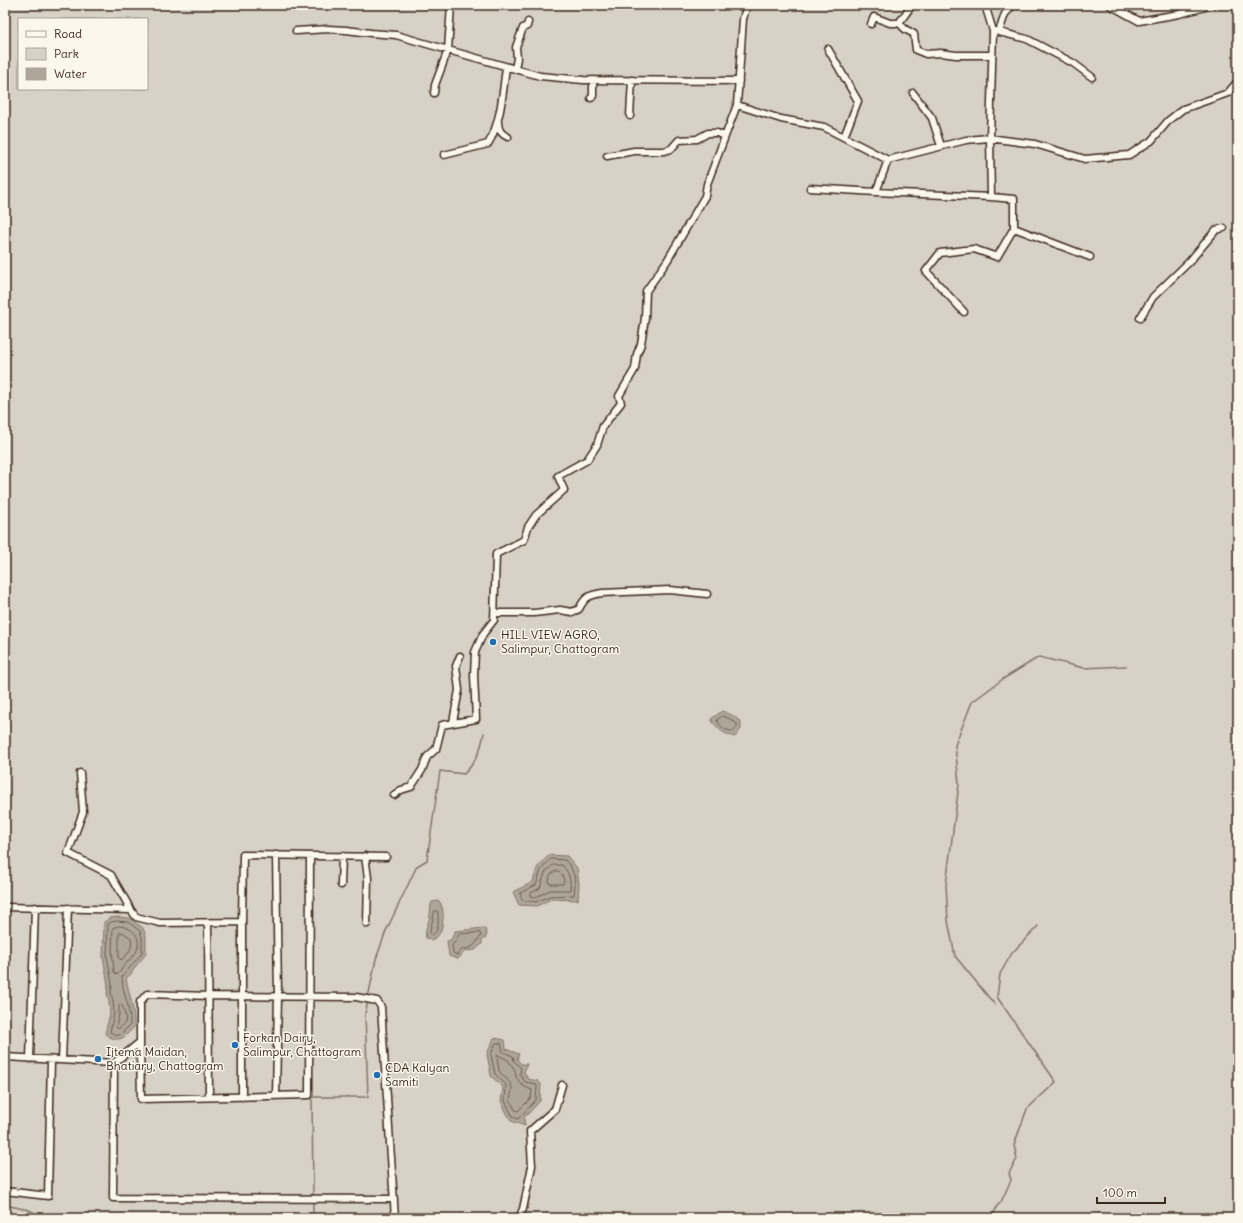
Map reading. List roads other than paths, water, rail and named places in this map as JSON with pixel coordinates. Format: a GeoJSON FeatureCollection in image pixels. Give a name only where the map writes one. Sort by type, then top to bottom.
{"type":"FeatureCollection","features":[{"type":"Feature","properties":{"kind":"street"},"geometry":{"type":"LineString","coordinates":[[434,93],[435,85],[448,50],[451,5]]}},
{"type":"Feature","properties":{"kind":"street"},"geometry":{"type":"LineString","coordinates":[[394,794],[411,787],[422,770],[427,757],[436,749],[442,725],[453,722],[476,720],[474,675],[475,652],[482,634],[494,620],[496,554],[524,540],[528,527],[536,515],[564,490],[558,476],[587,460],[597,445],[603,426],[621,403],[619,396],[635,369],[637,354],[641,344],[645,318],[646,291],[667,261],[705,196],[707,184],[738,105],[743,19],[747,5]]}},
{"type":"Feature","properties":{"kind":"street"},"geometry":{"type":"LineString","coordinates":[[871,24],[874,17],[890,24],[899,23],[912,5]]}},
{"type":"Feature","properties":{"kind":"street"},"geometry":{"type":"LineString","coordinates":[[985,5],[996,31]]}},
{"type":"Feature","properties":{"kind":"street"},"geometry":{"type":"LineString","coordinates":[[991,197],[990,138],[992,55],[996,31],[1013,5]]}},
{"type":"Feature","properties":{"kind":"street"},"geometry":{"type":"LineString","coordinates":[[1110,5],[1139,21],[1179,14],[1213,5]]}},
{"type":"Feature","properties":{"kind":"street"},"geometry":{"type":"LineString","coordinates":[[515,69],[517,58],[516,47],[523,28],[527,26],[528,22]]}},
{"type":"Feature","properties":{"kind":"street"},"geometry":{"type":"LineString","coordinates":[[899,23],[905,29],[914,34],[916,50],[926,54],[941,53],[956,55],[992,55]]}},
{"type":"Feature","properties":{"kind":"street"},"geometry":{"type":"LineString","coordinates":[[296,31],[328,29],[396,35],[540,76],[593,80],[739,81]]}},
{"type":"Feature","properties":{"kind":"street"},"geometry":{"type":"LineString","coordinates":[[996,31],[1027,39],[1074,63],[1092,77]]}},
{"type":"Feature","properties":{"kind":"street"},"geometry":{"type":"LineString","coordinates":[[828,49],[858,101],[844,137]]}},
{"type":"Feature","properties":{"kind":"street"},"geometry":{"type":"LineString","coordinates":[[444,155],[488,144],[493,136],[498,116],[506,66]]}},
{"type":"Feature","properties":{"kind":"street"},"geometry":{"type":"LineString","coordinates":[[590,98],[592,96],[593,80]]}},
{"type":"Feature","properties":{"kind":"street"},"geometry":{"type":"LineString","coordinates":[[630,116],[632,80]]}},
{"type":"Feature","properties":{"kind":"street"},"geometry":{"type":"LineString","coordinates":[[738,105],[781,119],[824,127],[888,160],[966,140],[990,138],[1034,144],[1085,159],[1129,155],[1151,141],[1170,120],[1184,109],[1228,93],[1238,81]]}},
{"type":"Feature","properties":{"kind":"street"},"geometry":{"type":"LineString","coordinates":[[913,93],[932,118],[941,146]]}},
{"type":"Feature","properties":{"kind":"street"},"geometry":{"type":"LineString","coordinates":[[498,116],[498,129],[508,138]]}},
{"type":"Feature","properties":{"kind":"street"},"geometry":{"type":"LineString","coordinates":[[607,156],[634,152],[664,151],[671,148],[679,140],[697,139],[708,133],[716,133],[725,136]]}},
{"type":"Feature","properties":{"kind":"street"},"geometry":{"type":"LineString","coordinates":[[876,192],[888,160]]}},
{"type":"Feature","properties":{"kind":"street"},"geometry":{"type":"LineString","coordinates":[[810,188],[1014,199],[1014,228],[997,257],[974,249],[940,253],[926,271],[964,312]]}},
{"type":"Feature","properties":{"kind":"street"},"geometry":{"type":"LineString","coordinates":[[1014,228],[1090,256]]}},
{"type":"Feature","properties":{"kind":"street"},"geometry":{"type":"LineString","coordinates":[[1140,318],[1153,297],[1189,262],[1216,230],[1224,228]]}},
{"type":"Feature","properties":{"kind":"street"},"geometry":{"type":"LineString","coordinates":[[495,613],[534,613],[560,610],[572,612],[579,609],[583,601],[591,594],[602,593],[670,590],[707,594]]}},
{"type":"Feature","properties":{"kind":"street"},"geometry":{"type":"LineString","coordinates":[[453,722],[459,690],[456,666],[460,656]]}},
{"type":"Feature","properties":{"kind":"street"},"geometry":{"type":"LineString","coordinates":[[80,773],[83,812],[68,853],[111,875],[136,917],[160,923],[242,922]]}},
{"type":"Feature","properties":{"kind":"street"},"geometry":{"type":"LineString","coordinates":[[242,1097],[243,855],[386,857]]}},
{"type":"Feature","properties":{"kind":"street"},"geometry":{"type":"LineString","coordinates":[[276,855],[278,996],[276,1096]]}},
{"type":"Feature","properties":{"kind":"street"},"geometry":{"type":"LineString","coordinates":[[310,856],[309,996],[309,1095],[141,1099],[140,1002],[147,994],[209,996],[309,996],[356,997],[377,1001],[381,1007],[395,1218]]}},
{"type":"Feature","properties":{"kind":"street"},"geometry":{"type":"LineString","coordinates":[[341,885],[342,856]]}},
{"type":"Feature","properties":{"kind":"street"},"geometry":{"type":"LineString","coordinates":[[365,856],[368,878],[367,924]]}},
{"type":"Feature","properties":{"kind":"street"},"geometry":{"type":"LineString","coordinates":[[5,907],[131,910]]}},
{"type":"Feature","properties":{"kind":"street"},"geometry":{"type":"LineString","coordinates":[[30,1059],[35,907]]}},
{"type":"Feature","properties":{"kind":"street"},"geometry":{"type":"LineString","coordinates":[[62,1060],[68,908]]}},
{"type":"Feature","properties":{"kind":"street"},"geometry":{"type":"LineString","coordinates":[[208,923],[209,1097]]}},
{"type":"Feature","properties":{"kind":"street"},"geometry":{"type":"LineString","coordinates":[[5,1058],[114,1063],[140,1042]]}},
{"type":"Feature","properties":{"kind":"street"},"geometry":{"type":"LineString","coordinates":[[5,1191],[48,1196],[51,1060]]}},
{"type":"Feature","properties":{"kind":"street"},"geometry":{"type":"LineString","coordinates":[[114,1063],[113,1198],[394,1199]]}},
{"type":"Feature","properties":{"kind":"street"},"geometry":{"type":"LineString","coordinates":[[519,1218],[523,1209],[532,1166],[530,1131],[555,1109],[562,1085]]}},
{"type":"Feature","properties":{"kind":"water"},"geometry":{"type":"Polygon","coordinates":[[[722,711],[732,715],[741,722],[741,729],[735,737],[721,731],[711,719],[722,711]]]}},
{"type":"Feature","properties":{"kind":"water"},"geometry":{"type":"Polygon","coordinates":[[[549,855],[567,856],[577,868],[579,884],[578,900],[551,899],[537,906],[519,905],[513,892],[533,882],[537,868],[549,855]]]}},
{"type":"Feature","properties":{"kind":"water"},"geometry":{"type":"Polygon","coordinates":[[[439,901],[443,912],[443,922],[441,931],[437,937],[432,940],[426,938],[426,929],[432,902],[439,901]]]}},
{"type":"Feature","properties":{"kind":"water"},"geometry":{"type":"Polygon","coordinates":[[[110,918],[129,918],[143,928],[146,936],[146,954],[131,974],[126,978],[133,1009],[134,1027],[124,1037],[114,1039],[105,1034],[110,1014],[107,993],[108,985],[103,957],[104,922],[110,918]]]}},
{"type":"Feature","properties":{"kind":"water"},"geometry":{"type":"Polygon","coordinates":[[[484,928],[487,933],[486,937],[482,940],[482,944],[475,950],[465,951],[458,959],[449,956],[447,941],[451,940],[455,931],[484,928]]]}},
{"type":"Feature","properties":{"kind":"water"},"geometry":{"type":"Polygon","coordinates":[[[494,1038],[505,1040],[506,1049],[519,1054],[517,1059],[521,1064],[527,1064],[524,1072],[528,1079],[538,1081],[541,1084],[540,1101],[524,1118],[525,1126],[511,1121],[501,1102],[503,1087],[491,1076],[487,1054],[494,1038]]]}},
{"type":"Feature","properties":{"kind":"waterway"},"geometry":{"type":"LineString","coordinates":[[995,1005],[955,956],[948,921],[946,885],[959,784],[955,745],[972,702],[1003,679],[1039,657],[1084,668],[1126,666]]}},
{"type":"Feature","properties":{"kind":"waterway"},"geometry":{"type":"LineString","coordinates":[[368,998],[376,959],[386,931],[417,866],[427,860],[440,771],[464,774],[472,765],[477,755],[484,733]]}},
{"type":"Feature","properties":{"kind":"waterway"},"geometry":{"type":"LineString","coordinates":[[992,1218],[1011,1180],[1009,1173],[1017,1159],[1014,1145],[1027,1109],[1056,1082],[997,997],[1000,974],[1012,953],[1038,926]]}},
{"type":"Feature","properties":{"kind":"waterway"},"geometry":{"type":"LineString","coordinates":[[313,1196],[312,1097],[368,1097],[365,1013],[368,1002]]}},
{"type":"Feature","properties":{"kind":"waterway"},"geometry":{"type":"LineString","coordinates":[[313,1200],[313,1218]]}},
{"type":"Feature","properties":{"kind":"waterway"},"geometry":{"type":"LineString","coordinates":[[5,1205],[29,1210],[43,1218]]}},
{"type":"Feature","properties":{"kind":"place","name":"HILL VIEW AGRO, Salimpur, Chattogram"},"geometry":{"type":"Point","coordinates":[493,642]}},
{"type":"Feature","properties":{"kind":"place","name":"Forkan Dairy, Salimpur, Chattogram"},"geometry":{"type":"Point","coordinates":[235,1045]}},
{"type":"Feature","properties":{"kind":"place","name":"Ijtema Maidan, Bhatiary, Chattogram"},"geometry":{"type":"Point","coordinates":[98,1059]}},
{"type":"Feature","properties":{"kind":"place","name":"CDA Kalyan Samiti"},"geometry":{"type":"Point","coordinates":[377,1075]}}]}
